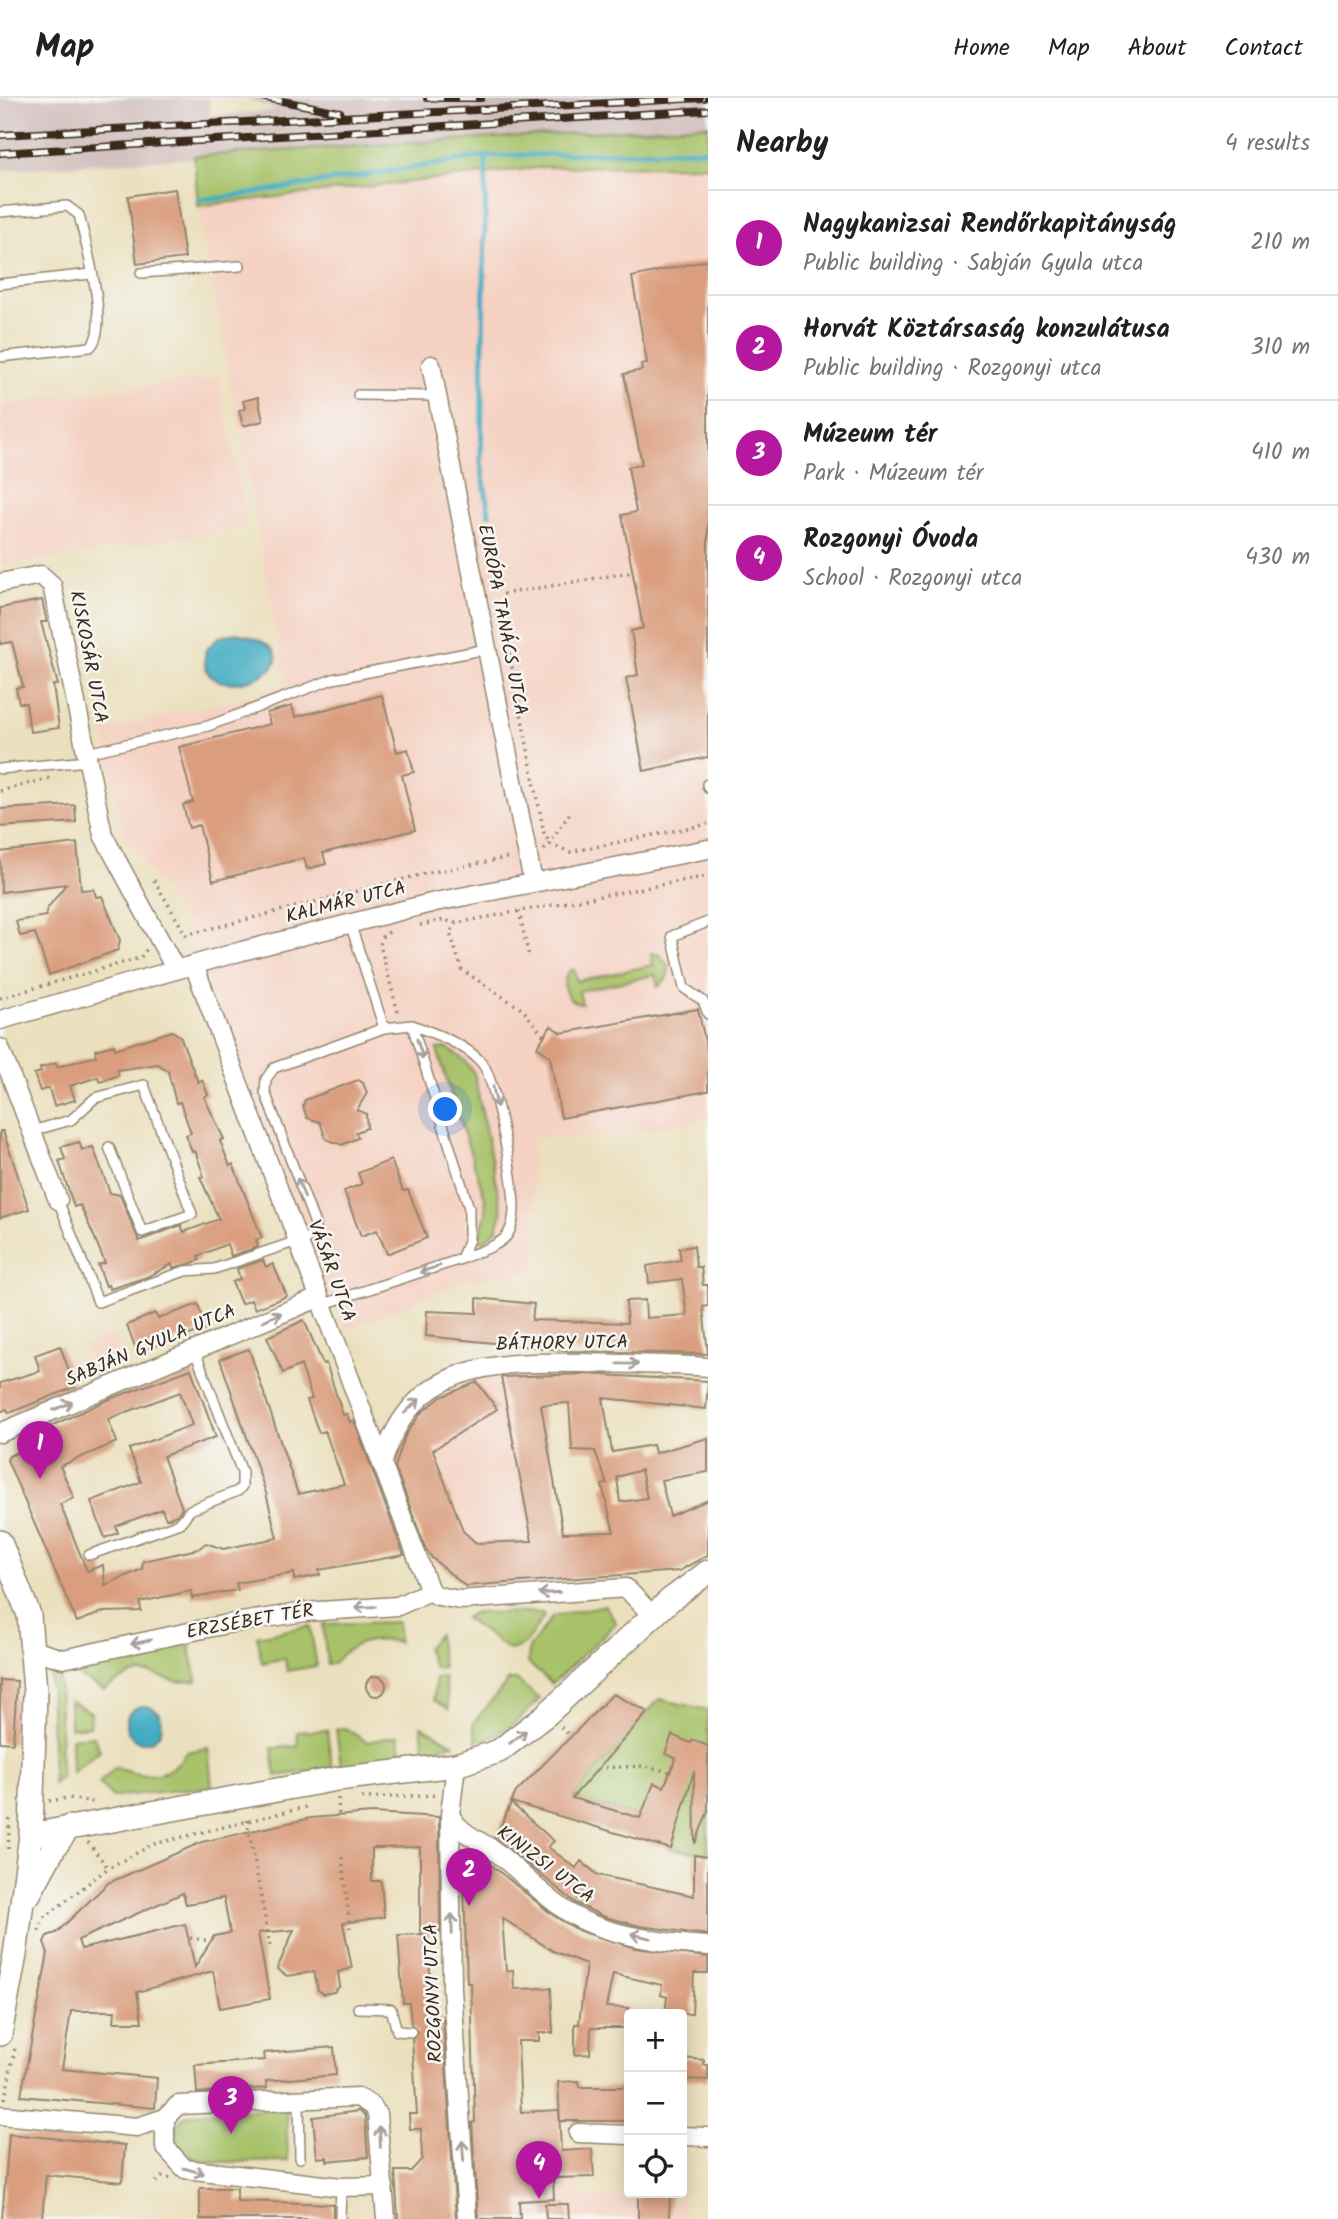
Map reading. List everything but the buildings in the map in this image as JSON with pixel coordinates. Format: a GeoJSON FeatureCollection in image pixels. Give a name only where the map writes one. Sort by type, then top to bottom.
{"type":"FeatureCollection","features":[{"type":"Feature","properties":{"kind":"street","name":"EURÓPA TANÁCS UTCA"},"geometry":{"type":"LineString","coordinates":[[431,365],[533,882]]}},
{"type":"Feature","properties":{"kind":"street","name":"KISKOSÁR UTCA"},"geometry":{"type":"LineString","coordinates":[[0,583],[41,575],[52,585],[87,757]]}},
{"type":"Feature","properties":{"kind":"street","name":"VÁSÁR UTCA"},"geometry":{"type":"LineString","coordinates":[[87,757],[103,835],[158,935],[185,967],[298,1241],[430,1591]]}},
{"type":"Feature","properties":{"kind":"street","name":"KALMÁR UTCA"},"geometry":{"type":"LineString","coordinates":[[0,1020],[350,923],[533,882],[708,849]]}},
{"type":"Feature","properties":{"kind":"street"},"geometry":{"type":"LineString","coordinates":[[0,1048],[58,1200]]}},
{"type":"Feature","properties":{"kind":"street","name":"SABJÁN GYULA UTCA"},"geometry":{"type":"LineString","coordinates":[[0,1433],[194,1349],[320,1301]]}},
{"type":"Feature","properties":{"kind":"street","name":"BÁTHORY UTCA"},"geometry":{"type":"LineString","coordinates":[[382,1465],[394,1429],[406,1409],[448,1379],[479,1366],[529,1362],[708,1367]]}},
{"type":"Feature","properties":{"kind":"street"},"geometry":{"type":"LineString","coordinates":[[0,1542],[7,1572],[29,1615],[33,1650],[33,1802],[22,1905],[0,2034]]}},
{"type":"Feature","properties":{"kind":"street"},"geometry":{"type":"LineString","coordinates":[[30,1835],[74,1835],[337,1779],[456,1765],[499,1751],[547,1714],[652,1615],[701,1576]]}},
{"type":"Feature","properties":{"kind":"street"},"geometry":{"type":"LineString","coordinates":[[430,1591],[438,1596],[460,1600],[617,1587],[633,1592],[652,1615]]}},
{"type":"Feature","properties":{"kind":"street","name":"ERZSÉBET TÉR"},"geometry":{"type":"LineString","coordinates":[[33,1650],[63,1659],[222,1625],[305,1612],[398,1606],[430,1591]]}},
{"type":"Feature","properties":{"kind":"street","name":"ROZGONYI UTCA"},"geometry":{"type":"LineString","coordinates":[[456,1765],[450,1815],[451,2027],[467,2219]]}},
{"type":"Feature","properties":{"kind":"street","name":"KINIZSI UTCA"},"geometry":{"type":"LineString","coordinates":[[450,1815],[462,1831],[493,1849],[551,1899],[584,1920],[660,1940],[708,1946]]}},
{"type":"Feature","properties":{"kind":"street"},"geometry":{"type":"LineString","coordinates":[[22,1905],[54,1848],[74,1835]]}},
{"type":"Feature","properties":{"kind":"street"},"geometry":{"type":"LineString","coordinates":[[0,2115],[137,2127],[165,2118],[178,2105],[358,2096],[372,2106],[379,2126],[386,2219]]}},
{"type":"Feature","properties":{"kind":"street"},"geometry":{"type":"LineString","coordinates":[[165,2118],[165,2147],[184,2169],[341,2187],[384,2186]]}},
{"type":"Feature","properties":{"kind":"street"},"geometry":{"type":"LineString","coordinates":[[578,2133],[624,2135]]}},
{"type":"Feature","properties":{"kind":"street"},"geometry":{"type":"LineString","coordinates":[[687,2136],[708,2137]]}},
{"type":"Feature","properties":{"kind":"lane"},"geometry":{"type":"LineString","coordinates":[[0,212],[66,206],[74,209],[79,215],[100,322],[96,342],[90,347],[0,357]]}},
{"type":"Feature","properties":{"kind":"lane"},"geometry":{"type":"LineString","coordinates":[[141,273],[240,265]]}},
{"type":"Feature","properties":{"kind":"lane"},"geometry":{"type":"LineString","coordinates":[[0,284],[91,274]]}},
{"type":"Feature","properties":{"kind":"lane"},"geometry":{"type":"LineString","coordinates":[[358,394],[437,396]]}},
{"type":"Feature","properties":{"kind":"lane"},"geometry":{"type":"LineString","coordinates":[[0,769],[87,757],[208,726],[333,678],[487,649]]}},
{"type":"Feature","properties":{"kind":"lane"},"geometry":{"type":"LineString","coordinates":[[708,922],[673,936],[684,988],[700,998],[708,1014]]}},
{"type":"Feature","properties":{"kind":"lane"},"geometry":{"type":"LineString","coordinates":[[350,923],[384,1028]]}},
{"type":"Feature","properties":{"kind":"lane"},"geometry":{"type":"LineString","coordinates":[[412,1025],[470,1208],[469,1239],[461,1259]]}},
{"type":"Feature","properties":{"kind":"lane"},"geometry":{"type":"LineString","coordinates":[[58,1200],[98,1302],[185,1271],[215,1269],[315,1235],[317,1230],[265,1092],[266,1079],[274,1068],[384,1028],[412,1025],[468,1051],[481,1062],[491,1078],[512,1191],[514,1214],[510,1230],[500,1242],[461,1259],[320,1301]]}},
{"type":"Feature","properties":{"kind":"lane"},"geometry":{"type":"LineString","coordinates":[[32,1132],[71,1120],[94,1098],[144,1085],[191,1214],[142,1233],[109,1147]]}},
{"type":"Feature","properties":{"kind":"lane"},"geometry":{"type":"LineString","coordinates":[[89,1555],[180,1522],[191,1510],[238,1491],[242,1486],[242,1472],[194,1349]]}},
{"type":"Feature","properties":{"kind":"lane"},"geometry":{"type":"LineString","coordinates":[[358,2008],[391,2009],[397,2031],[411,2032]]}},
{"type":"Feature","properties":{"kind":"lane"},"geometry":{"type":"LineString","coordinates":[[299,2098],[300,2158]]}},
{"type":"Feature","properties":{"kind":"lane"},"geometry":{"type":"LineString","coordinates":[[340,2219],[341,2187]]}},
{"type":"Feature","properties":{"kind":"path"},"geometry":{"type":"LineString","coordinates":[[503,594],[633,572]]}},
{"type":"Feature","properties":{"kind":"path"},"geometry":{"type":"LineString","coordinates":[[508,646],[544,833],[550,844],[569,852],[708,824]]}},
{"type":"Feature","properties":{"kind":"path"},"geometry":{"type":"LineString","coordinates":[[154,880],[186,935],[423,874],[543,850],[571,812]]}},
{"type":"Feature","properties":{"kind":"path"},"geometry":{"type":"LineString","coordinates":[[411,927],[444,920],[456,923],[708,876]]}},
{"type":"Feature","properties":{"kind":"path"},"geometry":{"type":"LineString","coordinates":[[519,911],[529,957]]}},
{"type":"Feature","properties":{"kind":"path"},"geometry":{"type":"LineString","coordinates":[[456,923],[450,933],[462,970],[523,1010],[544,1036]]}},
{"type":"Feature","properties":{"kind":"path"},"geometry":{"type":"LineString","coordinates":[[399,930],[388,932],[380,945],[402,1025]]}},
{"type":"Feature","properties":{"kind":"path"},"geometry":{"type":"LineString","coordinates":[[0,998],[140,958],[149,945],[148,939],[158,935]]}},
{"type":"Feature","properties":{"kind":"path"},"geometry":{"type":"LineString","coordinates":[[598,1768],[644,1766],[670,1772]]}},
{"type":"Feature","properties":{"kind":"path"},"geometry":{"type":"LineString","coordinates":[[352,1798],[419,1794]]}},
{"type":"Feature","properties":{"kind":"path"},"geometry":{"type":"LineString","coordinates":[[325,1802],[338,1799]]}},
{"type":"Feature","properties":{"kind":"path"},"geometry":{"type":"LineString","coordinates":[[34,1942],[44,1919],[108,1868],[154,1844],[312,1805]]}},
{"type":"Feature","properties":{"kind":"path"},"geometry":{"type":"LineString","coordinates":[[247,1820],[271,1946]]}},
{"type":"Feature","properties":{"kind":"path"},"geometry":{"type":"LineString","coordinates":[[74,1835],[87,1842],[108,1868]]}},
{"type":"Feature","properties":{"kind":"path"},"geometry":{"type":"LineString","coordinates":[[342,1857],[350,1928]]}},
{"type":"Feature","properties":{"kind":"path"},"geometry":{"type":"LineString","coordinates":[[190,1938],[211,1941]]}},
{"type":"Feature","properties":{"kind":"shaded area"},"geometry":{"type":"Polygon","coordinates":[[[0,98],[209,98],[210,115],[276,111],[246,98],[708,98],[708,125],[0,170],[0,98]]]}},
{"type":"Feature","properties":{"kind":"shaded area"},"geometry":{"type":"Polygon","coordinates":[[[708,166],[708,1119],[613,1136],[532,1138],[535,1237],[540,1237],[536,1272],[465,1280],[345,1331],[188,925],[123,834],[102,730],[287,688],[198,206],[545,167],[708,166]]]}},
{"type":"Feature","properties":{"kind":"shaded area"},"geometry":{"type":"Polygon","coordinates":[[[219,377],[247,528],[0,566],[0,404],[219,377]]]}},
{"type":"Feature","properties":{"kind":"shaded area"},"geometry":{"type":"Polygon","coordinates":[[[112,1334],[125,1362],[95,1375],[83,1347],[112,1334]]]}},
{"type":"Feature","properties":{"kind":"shaded area"},"geometry":{"type":"Polygon","coordinates":[[[500,1371],[531,1535],[563,1539],[573,1579],[465,1586],[432,1558],[396,1466],[399,1439],[410,1416],[472,1376],[500,1371]]]}},
{"type":"Feature","properties":{"kind":"shaded area"},"geometry":{"type":"Polygon","coordinates":[[[577,2177],[579,2197],[686,2201],[685,2219],[478,2219],[476,2182],[577,2177]]]}},
{"type":"Feature","properties":{"kind":"green space"},"geometry":{"type":"Polygon","coordinates":[[[708,125],[708,166],[545,167],[198,206],[194,156],[708,125]]]}},
{"type":"Feature","properties":{"kind":"green space"},"geometry":{"type":"Polygon","coordinates":[[[651,953],[660,955],[669,967],[667,978],[658,987],[655,975],[579,991],[582,1004],[571,1000],[565,992],[569,971],[574,969],[577,981],[653,965],[651,953]]]}},
{"type":"Feature","properties":{"kind":"green space"},"geometry":{"type":"Polygon","coordinates":[[[447,1048],[464,1060],[474,1073],[502,1212],[497,1229],[483,1242],[479,1238],[486,1214],[485,1198],[437,1049],[447,1048]]]}},
{"type":"Feature","properties":{"kind":"green space"},"geometry":{"type":"Polygon","coordinates":[[[605,1605],[616,1623],[552,1684],[528,1663],[529,1648],[553,1616],[605,1605]]]}},
{"type":"Feature","properties":{"kind":"green space"},"geometry":{"type":"Polygon","coordinates":[[[472,1613],[542,1613],[544,1616],[521,1646],[509,1650],[465,1618],[472,1613]]]}},
{"type":"Feature","properties":{"kind":"green space"},"geometry":{"type":"Polygon","coordinates":[[[398,1622],[398,1642],[380,1640],[362,1643],[347,1651],[334,1664],[327,1664],[323,1624],[398,1622]]]}},
{"type":"Feature","properties":{"kind":"green space"},"geometry":{"type":"Polygon","coordinates":[[[310,1626],[317,1666],[287,1671],[285,1658],[262,1663],[257,1636],[310,1626]]]}},
{"type":"Feature","properties":{"kind":"green space"},"geometry":{"type":"Polygon","coordinates":[[[438,1635],[443,1667],[434,1668],[426,1648],[438,1635]]]}},
{"type":"Feature","properties":{"kind":"green space"},"geometry":{"type":"Polygon","coordinates":[[[189,1643],[197,1681],[182,1682],[153,1674],[134,1674],[104,1690],[71,1672],[71,1665],[189,1643]]]}},
{"type":"Feature","properties":{"kind":"green space"},"geometry":{"type":"Polygon","coordinates":[[[59,1665],[61,1778],[53,1784],[50,1667],[59,1665]]]}},
{"type":"Feature","properties":{"kind":"green space"},"geometry":{"type":"Polygon","coordinates":[[[444,1677],[449,1709],[434,1700],[435,1678],[444,1677]]]}},
{"type":"Feature","properties":{"kind":"green space"},"geometry":{"type":"Polygon","coordinates":[[[509,1680],[517,1680],[539,1699],[511,1726],[486,1739],[476,1741],[473,1723],[509,1680]]]}},
{"type":"Feature","properties":{"kind":"green space"},"geometry":{"type":"Polygon","coordinates":[[[659,1699],[708,1710],[708,1854],[671,1849],[676,1828],[572,1798],[659,1699]]]}},
{"type":"Feature","properties":{"kind":"green space"},"geometry":{"type":"Polygon","coordinates":[[[70,1701],[91,1712],[90,1726],[70,1728],[70,1701]]]}},
{"type":"Feature","properties":{"kind":"green space"},"geometry":{"type":"Polygon","coordinates":[[[421,1726],[454,1744],[424,1750],[421,1726]]]}},
{"type":"Feature","properties":{"kind":"green space"},"geometry":{"type":"Polygon","coordinates":[[[345,1728],[367,1742],[398,1736],[401,1751],[408,1750],[409,1756],[341,1767],[336,1729],[345,1728]]]}},
{"type":"Feature","properties":{"kind":"green space"},"geometry":{"type":"Polygon","coordinates":[[[327,1730],[332,1768],[276,1776],[272,1748],[298,1746],[297,1732],[327,1730]]]}},
{"type":"Feature","properties":{"kind":"green space"},"geometry":{"type":"Polygon","coordinates":[[[93,1736],[100,1750],[72,1773],[71,1738],[93,1736]]]}},
{"type":"Feature","properties":{"kind":"green space"},"geometry":{"type":"Polygon","coordinates":[[[208,1748],[212,1786],[112,1797],[99,1783],[116,1767],[135,1774],[155,1774],[172,1767],[186,1752],[208,1748]]]}},
{"type":"Feature","properties":{"kind":"green space"},"geometry":{"type":"Polygon","coordinates":[[[286,2108],[288,2161],[200,2160],[183,2153],[176,2140],[176,2125],[185,2117],[197,2113],[286,2108]]]}},
{"type":"Feature","properties":{"kind":"water"},"geometry":{"type":"Polygon","coordinates":[[[236,633],[266,644],[276,656],[271,668],[257,678],[238,682],[219,681],[207,671],[206,650],[219,637],[236,633]]]}},
{"type":"Feature","properties":{"kind":"water"},"geometry":{"type":"Polygon","coordinates":[[[144,1706],[157,1711],[162,1724],[157,1737],[144,1742],[131,1737],[126,1724],[131,1711],[144,1706]]]}},
{"type":"Feature","properties":{"kind":"waterway"},"geometry":{"type":"LineString","coordinates":[[198,199],[221,198],[486,156],[708,150]]}},
{"type":"Feature","properties":{"kind":"waterway"},"geometry":{"type":"LineString","coordinates":[[486,156],[481,462],[489,514]]}},
{"type":"Feature","properties":{"kind":"railway"},"geometry":{"type":"LineString","coordinates":[[266,98],[340,112]]}},
{"type":"Feature","properties":{"kind":"railway"},"geometry":{"type":"LineString","coordinates":[[427,98],[481,98]]}},
{"type":"Feature","properties":{"kind":"railway"},"geometry":{"type":"LineString","coordinates":[[0,135],[704,98]]}},
{"type":"Feature","properties":{"kind":"railway"},"geometry":{"type":"LineString","coordinates":[[0,153],[708,110]]}},
{"type":"Feature","properties":{"kind":"place","name":"Nagykanizsai Rendőrkapitányság"},"geometry":{"type":"Point","coordinates":[40,1479]}},
{"type":"Feature","properties":{"kind":"place","name":"Horvát Köztársaság konzulátusa"},"geometry":{"type":"Point","coordinates":[469,1906]}},
{"type":"Feature","properties":{"kind":"place","name":"Múzeum tér"},"geometry":{"type":"Point","coordinates":[231,2134]}},
{"type":"Feature","properties":{"kind":"place","name":"Rozgonyi Óvoda"},"geometry":{"type":"Point","coordinates":[539,2199]}}]}
